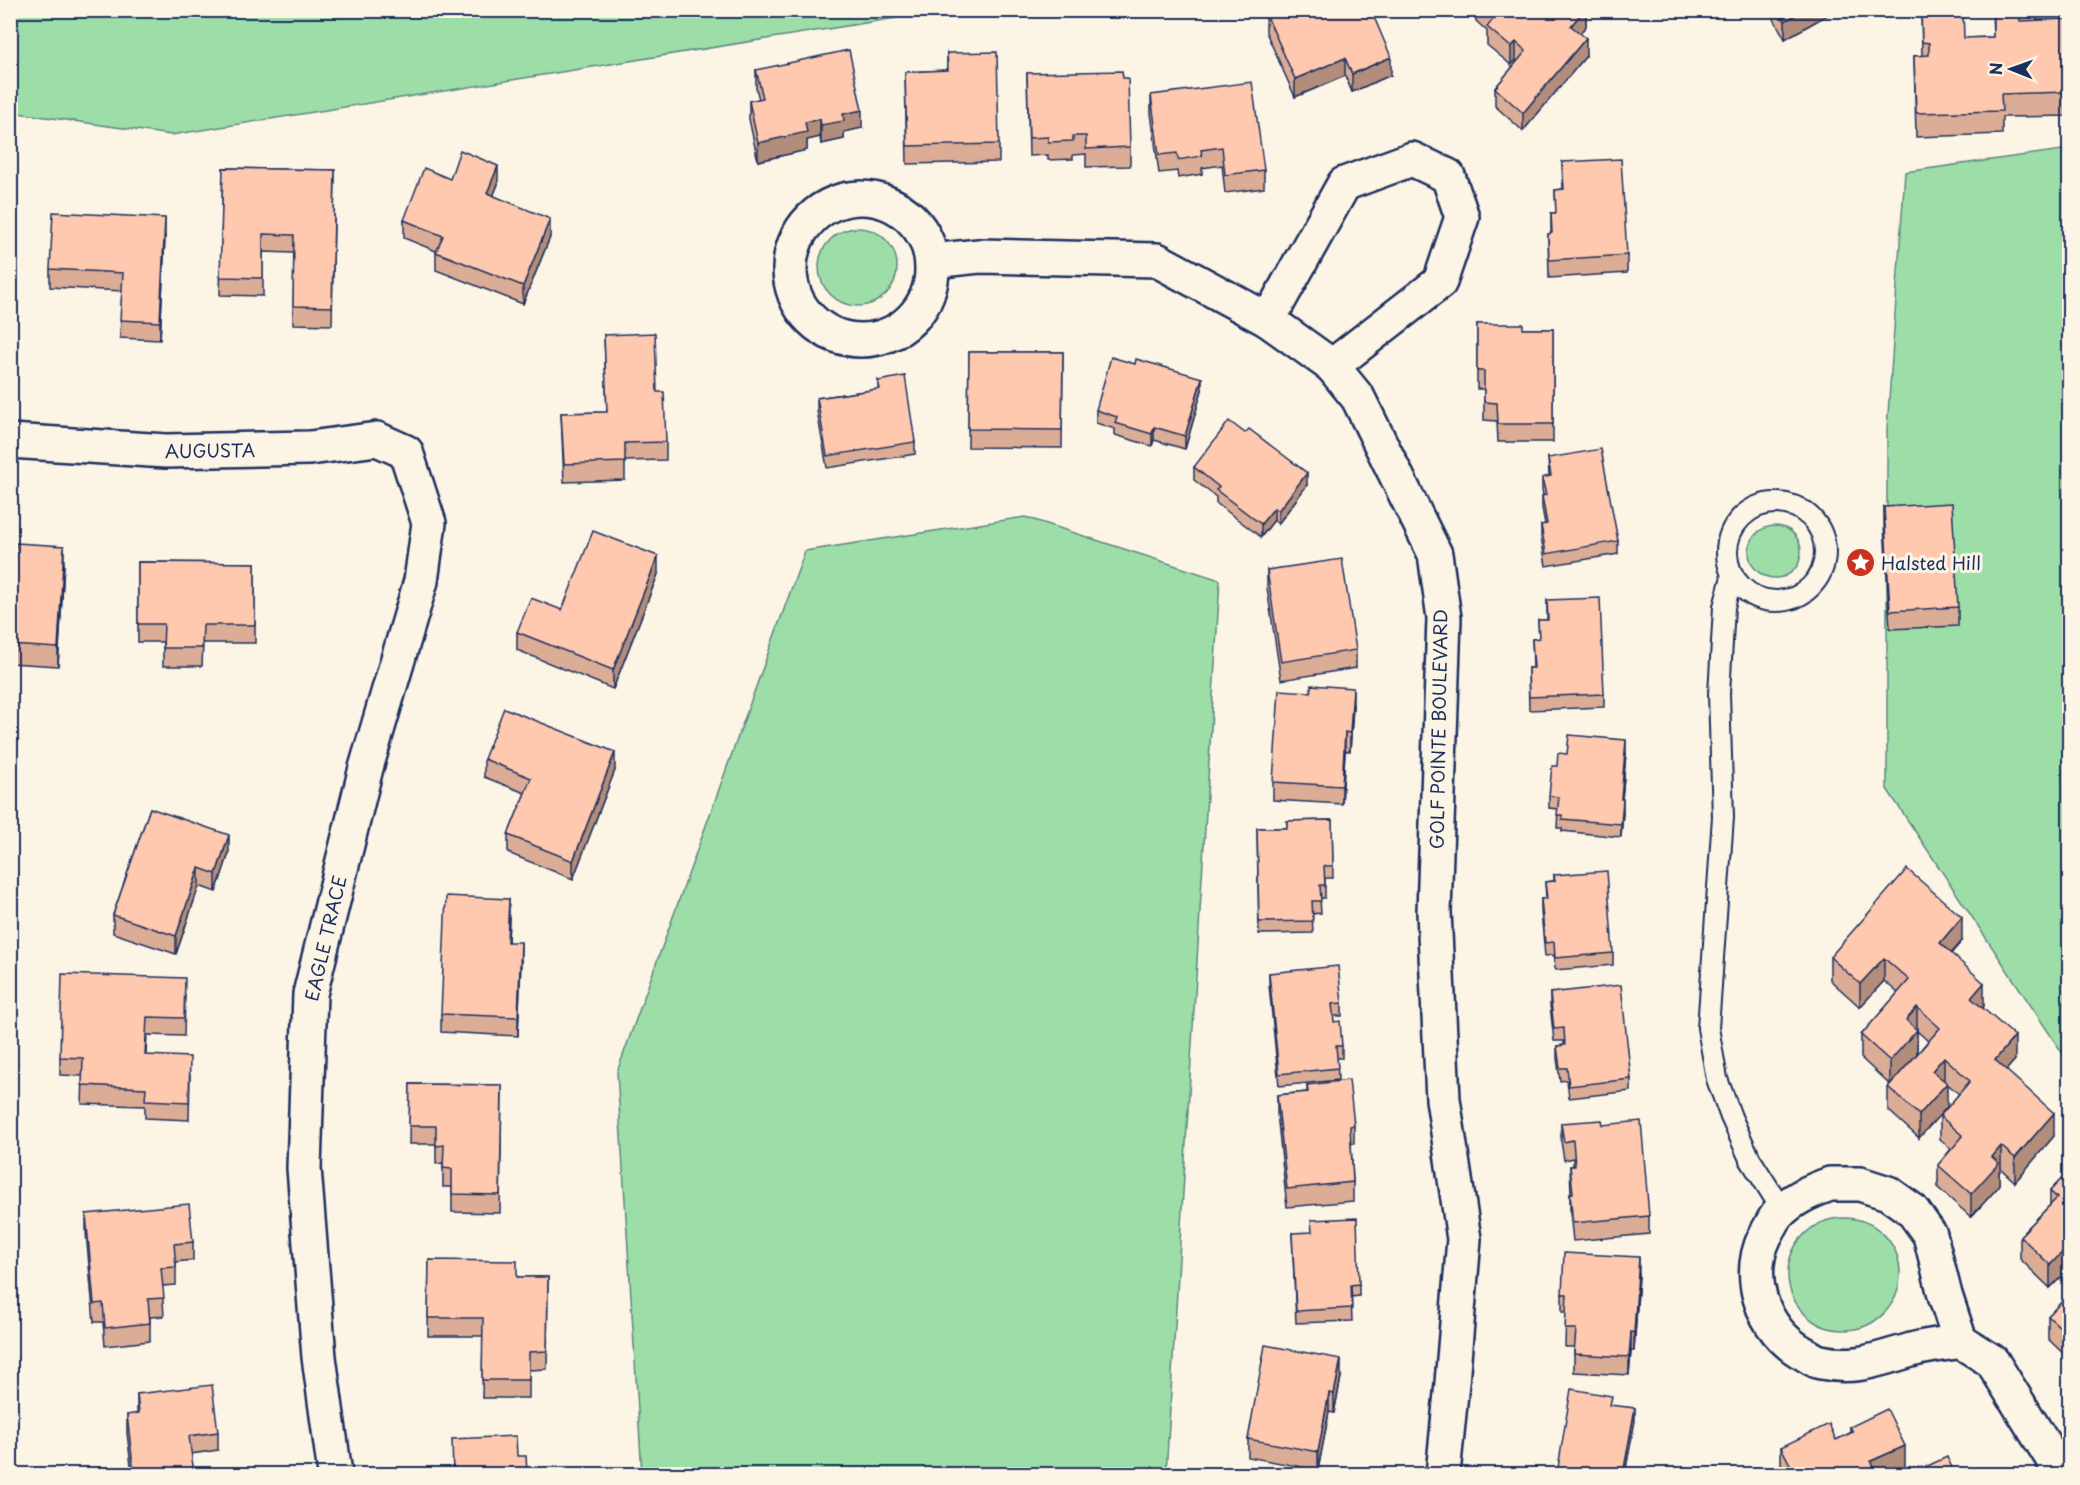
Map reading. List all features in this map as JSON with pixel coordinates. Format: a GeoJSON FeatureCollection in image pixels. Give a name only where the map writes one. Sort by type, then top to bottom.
{"type":"FeatureCollection","features":[{"type":"Feature","properties":{"kind":"street"},"geometry":{"type":"LineString","coordinates":[[1268,320],[1344,184],[1412,159],[1448,176],[1462,217],[1440,282],[1332,366]]}},
{"type":"Feature","properties":{"kind":"street"},"geometry":{"type":"LineString","coordinates":[[856,198],[879,199],[907,215],[915,222],[927,240],[932,261],[931,285],[923,306],[908,323],[889,335],[867,341],[844,339],[823,330],[806,315],[794,295],[790,273],[793,249],[801,230],[816,213],[835,202],[856,198]]}},
{"type":"Feature","properties":{"kind":"street","name":"GOLF POINTE BOULEVARD"},"geometry":{"type":"LineString","coordinates":[[932,261],[979,256],[1157,260],[1268,320],[1332,366],[1358,398],[1435,554],[1444,618],[1434,912],[1443,1099],[1464,1239],[1443,1474]]}},
{"type":"Feature","properties":{"kind":"street","name":"AUGUSTA"},"geometry":{"type":"LineString","coordinates":[[10,441],[166,451],[310,448],[377,440],[406,452]]}},
{"type":"Feature","properties":{"kind":"street","name":"EAGLE TRACE"},"geometry":{"type":"LineString","coordinates":[[335,1474],[320,1356],[304,1168],[310,994],[366,768],[421,581],[429,523],[406,452]]}},
{"type":"Feature","properties":{"kind":"street"},"geometry":{"type":"LineString","coordinates":[[1960,1341],[1848,1366],[1818,1361],[1792,1347],[1771,1325],[1759,1298],[1756,1268],[1763,1239],[1783,1211],[1802,1195],[1830,1184],[1860,1184],[1888,1193],[1912,1210],[1930,1235],[1945,1295],[1960,1341],[1992,1361],[2062,1474]]}},
{"type":"Feature","properties":{"kind":"lane"},"geometry":{"type":"LineString","coordinates":[[1732,577],[1740,589],[1766,601],[1783,601],[1799,596],[1813,585],[1822,571],[1826,554],[1823,537],[1815,522],[1804,511],[1790,504],[1775,502],[1760,505],[1746,513],[1735,524],[1726,553],[1732,577],[1724,607],[1721,650],[1719,694],[1723,817],[1708,1028],[1717,1079],[1731,1117],[1750,1159],[1783,1211]]}},
{"type":"Feature","properties":{"kind":"green space"},"geometry":{"type":"Polygon","coordinates":[[[11,10],[939,11],[171,135],[11,112],[11,10]]]}},
{"type":"Feature","properties":{"kind":"green space"},"geometry":{"type":"Polygon","coordinates":[[[2069,149],[2069,1063],[1887,789],[1887,429],[1905,172],[2069,149]]]}},
{"type":"Feature","properties":{"kind":"green space"},"geometry":{"type":"Polygon","coordinates":[[[850,228],[866,228],[880,234],[891,245],[897,259],[897,275],[891,289],[880,300],[866,306],[850,306],[836,300],[825,289],[819,275],[819,259],[825,245],[836,234],[850,228]]]}},
{"type":"Feature","properties":{"kind":"green space"},"geometry":{"type":"Polygon","coordinates":[[[1025,517],[1220,580],[1166,1474],[642,1474],[617,1072],[805,551],[1025,517]]]}},
{"type":"Feature","properties":{"kind":"green space"},"geometry":{"type":"Polygon","coordinates":[[[1770,526],[1780,526],[1794,533],[1801,552],[1794,571],[1780,578],[1770,578],[1760,574],[1753,567],[1749,557],[1749,547],[1753,537],[1760,530],[1770,526]]]}},
{"type":"Feature","properties":{"kind":"green space"},"geometry":{"type":"Polygon","coordinates":[[[1844,1218],[1866,1222],[1884,1234],[1896,1252],[1900,1274],[1896,1296],[1884,1314],[1866,1326],[1844,1330],[1822,1326],[1804,1314],[1792,1296],[1788,1274],[1792,1252],[1804,1234],[1822,1222],[1844,1218]]]}},
{"type":"Feature","properties":{"kind":"building"},"geometry":{"type":"Polygon","coordinates":[[[1274,10],[1371,10],[1391,57],[1352,74],[1345,58],[1295,79],[1266,14],[1274,10]]]}},
{"type":"Feature","properties":{"kind":"building"},"geometry":{"type":"Polygon","coordinates":[[[1485,10],[1584,10],[1571,26],[1586,38],[1523,113],[1495,88],[1526,51],[1516,42],[1511,47],[1487,27],[1494,18],[1485,10]]]}},
{"type":"Feature","properties":{"kind":"building"},"geometry":{"type":"Polygon","coordinates":[[[1779,10],[1804,10],[1785,21],[1779,10]]]}},
{"type":"Feature","properties":{"kind":"building"},"geometry":{"type":"Polygon","coordinates":[[[1921,10],[1963,10],[1964,38],[1993,37],[1993,10],[2020,10],[2020,21],[2070,19],[2070,92],[2001,94],[2002,111],[1916,113],[1914,56],[1929,55],[1929,43],[1922,42],[1921,10]]]}},
{"type":"Feature","properties":{"kind":"building"},"geometry":{"type":"Polygon","coordinates":[[[849,50],[862,110],[843,114],[844,121],[821,125],[820,119],[805,122],[807,132],[758,143],[749,101],[763,98],[756,70],[849,50]]]}},
{"type":"Feature","properties":{"kind":"building"},"geometry":{"type":"Polygon","coordinates":[[[997,52],[999,144],[907,146],[905,72],[948,70],[947,53],[997,52]]]}},
{"type":"Feature","properties":{"kind":"building"},"geometry":{"type":"Polygon","coordinates":[[[1122,71],[1123,78],[1128,78],[1130,147],[1086,149],[1086,136],[1073,136],[1073,141],[1048,142],[1048,137],[1029,138],[1027,73],[1122,71]]]}},
{"type":"Feature","properties":{"kind":"building"},"geometry":{"type":"Polygon","coordinates":[[[1252,82],[1264,170],[1225,175],[1222,147],[1201,150],[1202,156],[1178,160],[1177,153],[1159,155],[1151,95],[1252,82]]]}},
{"type":"Feature","properties":{"kind":"building"},"geometry":{"type":"Polygon","coordinates":[[[460,150],[498,166],[487,193],[550,219],[523,286],[436,252],[443,236],[404,220],[424,168],[450,179],[460,150]]]}},
{"type":"Feature","properties":{"kind":"building"},"geometry":{"type":"Polygon","coordinates":[[[1621,159],[1627,255],[1549,260],[1548,234],[1552,233],[1551,213],[1556,213],[1555,190],[1564,189],[1562,162],[1621,159]]]}},
{"type":"Feature","properties":{"kind":"building"},"geometry":{"type":"Polygon","coordinates":[[[223,168],[335,170],[332,307],[293,306],[294,235],[263,234],[263,278],[220,277],[223,168]]]}},
{"type":"Feature","properties":{"kind":"building"},"geometry":{"type":"Polygon","coordinates":[[[53,212],[165,218],[160,322],[120,320],[123,273],[50,269],[53,212]]]}},
{"type":"Feature","properties":{"kind":"building"},"geometry":{"type":"Polygon","coordinates":[[[1477,324],[1523,324],[1523,329],[1553,329],[1553,424],[1498,424],[1497,403],[1484,402],[1484,371],[1477,371],[1477,324]]]}},
{"type":"Feature","properties":{"kind":"building"},"geometry":{"type":"Polygon","coordinates":[[[655,333],[657,392],[664,392],[666,442],[625,443],[625,462],[564,464],[561,413],[607,412],[604,335],[655,333]]]}},
{"type":"Feature","properties":{"kind":"building"},"geometry":{"type":"Polygon","coordinates":[[[969,352],[1063,352],[1062,430],[968,429],[969,352]]]}},
{"type":"Feature","properties":{"kind":"building"},"geometry":{"type":"Polygon","coordinates":[[[1111,357],[1135,364],[1136,359],[1202,378],[1185,436],[1154,427],[1152,434],[1115,423],[1117,417],[1096,410],[1111,357]]]}},
{"type":"Feature","properties":{"kind":"building"},"geometry":{"type":"Polygon","coordinates":[[[905,376],[915,442],[827,456],[817,398],[880,389],[878,381],[905,376]]]}},
{"type":"Feature","properties":{"kind":"building"},"geometry":{"type":"Polygon","coordinates":[[[1229,421],[1245,433],[1249,429],[1307,473],[1278,511],[1274,508],[1261,524],[1216,490],[1219,487],[1194,467],[1229,421]]]}},
{"type":"Feature","properties":{"kind":"building"},"geometry":{"type":"Polygon","coordinates":[[[1601,449],[1618,541],[1546,554],[1541,525],[1547,524],[1542,496],[1546,495],[1542,478],[1551,476],[1548,458],[1601,449]]]}},
{"type":"Feature","properties":{"kind":"building"},"geometry":{"type":"Polygon","coordinates":[[[1952,503],[1958,607],[1890,611],[1884,507],[1952,503]]]}},
{"type":"Feature","properties":{"kind":"building"},"geometry":{"type":"Polygon","coordinates":[[[593,531],[658,556],[613,670],[517,632],[531,598],[562,610],[593,531]]]}},
{"type":"Feature","properties":{"kind":"building"},"geometry":{"type":"Polygon","coordinates":[[[16,543],[64,546],[58,648],[10,645],[10,568],[14,568],[16,543]]]}},
{"type":"Feature","properties":{"kind":"building"},"geometry":{"type":"Polygon","coordinates":[[[1342,559],[1356,650],[1281,662],[1267,570],[1342,559]]]}},
{"type":"Feature","properties":{"kind":"building"},"geometry":{"type":"Polygon","coordinates":[[[138,562],[255,563],[255,625],[203,625],[202,648],[163,648],[164,624],[138,624],[138,562]]]}},
{"type":"Feature","properties":{"kind":"building"},"geometry":{"type":"Polygon","coordinates":[[[1600,598],[1604,694],[1529,697],[1528,668],[1534,668],[1532,639],[1539,638],[1538,620],[1548,620],[1547,600],[1600,598]]]}},
{"type":"Feature","properties":{"kind":"building"},"geometry":{"type":"Polygon","coordinates":[[[1311,685],[1353,688],[1350,733],[1345,732],[1342,786],[1273,782],[1279,690],[1311,692],[1311,685]]]}},
{"type":"Feature","properties":{"kind":"building"},"geometry":{"type":"Polygon","coordinates":[[[504,708],[615,752],[573,861],[508,835],[531,778],[484,759],[504,708]]]}},
{"type":"Feature","properties":{"kind":"building"},"geometry":{"type":"Polygon","coordinates":[[[1569,735],[1626,740],[1621,824],[1562,819],[1562,815],[1557,815],[1559,797],[1549,796],[1552,766],[1557,766],[1558,753],[1567,754],[1569,735]]]}},
{"type":"Feature","properties":{"kind":"building"},"geometry":{"type":"Polygon","coordinates":[[[150,808],[229,835],[216,874],[199,868],[176,936],[113,915],[150,808]]]}},
{"type":"Feature","properties":{"kind":"building"},"geometry":{"type":"Polygon","coordinates":[[[1332,820],[1333,866],[1324,866],[1325,885],[1320,885],[1321,901],[1312,901],[1313,921],[1259,922],[1257,828],[1287,828],[1287,821],[1332,820]]]}},
{"type":"Feature","properties":{"kind":"building"},"geometry":{"type":"Polygon","coordinates":[[[1907,869],[1962,917],[1940,943],[1984,983],[1971,998],[2015,1036],[1995,1060],[2054,1113],[2015,1158],[2001,1146],[1992,1157],[1999,1163],[1971,1194],[1938,1165],[1963,1136],[1940,1116],[1970,1081],[1944,1057],[1932,1071],[1947,1083],[1919,1115],[1888,1087],[1940,1028],[1917,1007],[1906,1020],[1917,1030],[1890,1061],[1861,1035],[1909,980],[1884,958],[1860,984],[1830,957],[1907,869]]]}},
{"type":"Feature","properties":{"kind":"building"},"geometry":{"type":"Polygon","coordinates":[[[1607,871],[1613,953],[1555,958],[1554,942],[1545,943],[1541,899],[1547,899],[1545,882],[1555,881],[1554,875],[1607,871]]]}},
{"type":"Feature","properties":{"kind":"building"},"geometry":{"type":"Polygon","coordinates":[[[446,896],[509,899],[507,942],[521,942],[518,1017],[441,1014],[446,896]]]}},
{"type":"Feature","properties":{"kind":"building"},"geometry":{"type":"Polygon","coordinates":[[[1338,966],[1342,1003],[1332,1004],[1334,1022],[1340,1021],[1342,1046],[1336,1046],[1338,1068],[1279,1074],[1269,973],[1338,966]]]}},
{"type":"Feature","properties":{"kind":"building"},"geometry":{"type":"Polygon","coordinates":[[[62,974],[185,978],[184,1018],[147,1017],[145,1055],[190,1057],[189,1102],[145,1100],[146,1088],[82,1085],[83,1058],[60,1057],[62,974]]]}},
{"type":"Feature","properties":{"kind":"building"},"geometry":{"type":"Polygon","coordinates":[[[1621,985],[1631,1079],[1569,1086],[1567,1068],[1560,1068],[1557,1046],[1565,1045],[1564,1028],[1554,1029],[1550,993],[1621,985]]]}},
{"type":"Feature","properties":{"kind":"building"},"geometry":{"type":"Polygon","coordinates":[[[1349,1080],[1354,1125],[1350,1126],[1353,1182],[1287,1189],[1277,1095],[1308,1092],[1307,1085],[1349,1080]]]}},
{"type":"Feature","properties":{"kind":"building"},"geometry":{"type":"Polygon","coordinates":[[[410,1084],[502,1085],[500,1195],[452,1194],[452,1169],[443,1168],[444,1145],[436,1146],[436,1126],[409,1126],[410,1084]]]}},
{"type":"Feature","properties":{"kind":"building"},"geometry":{"type":"Polygon","coordinates":[[[1602,1120],[1603,1125],[1641,1121],[1649,1216],[1573,1223],[1570,1166],[1575,1166],[1573,1140],[1564,1142],[1561,1123],[1602,1120]]]}},
{"type":"Feature","properties":{"kind":"building"},"geometry":{"type":"Polygon","coordinates":[[[2070,1170],[2070,1244],[2050,1265],[2020,1236],[2057,1198],[2050,1191],[2070,1170]]]}},
{"type":"Feature","properties":{"kind":"building"},"geometry":{"type":"Polygon","coordinates":[[[189,1204],[193,1242],[174,1244],[176,1267],[161,1268],[164,1298],[148,1299],[150,1323],[105,1328],[103,1303],[94,1304],[86,1214],[189,1204]]]}},
{"type":"Feature","properties":{"kind":"building"},"geometry":{"type":"Polygon","coordinates":[[[1357,1218],[1359,1284],[1351,1285],[1352,1308],[1296,1311],[1292,1233],[1312,1232],[1311,1220],[1357,1218]]]}},
{"type":"Feature","properties":{"kind":"building"},"geometry":{"type":"Polygon","coordinates":[[[1564,1253],[1639,1257],[1634,1333],[1631,1332],[1629,1357],[1574,1354],[1576,1329],[1565,1329],[1567,1294],[1562,1294],[1564,1253]]]}},
{"type":"Feature","properties":{"kind":"building"},"geometry":{"type":"Polygon","coordinates":[[[429,1260],[517,1261],[517,1277],[548,1277],[547,1351],[529,1352],[529,1380],[482,1380],[483,1318],[428,1318],[429,1260]]]}},
{"type":"Feature","properties":{"kind":"building"},"geometry":{"type":"Polygon","coordinates":[[[2070,1293],[2070,1336],[2048,1316],[2070,1293]]]}},
{"type":"Feature","properties":{"kind":"building"},"geometry":{"type":"Polygon","coordinates":[[[1265,1345],[1341,1359],[1334,1394],[1329,1393],[1318,1452],[1248,1439],[1265,1345]]]}},
{"type":"Feature","properties":{"kind":"building"},"geometry":{"type":"Polygon","coordinates":[[[212,1385],[218,1432],[189,1436],[194,1474],[134,1474],[127,1415],[139,1413],[137,1394],[212,1385]]]}},
{"type":"Feature","properties":{"kind":"building"},"geometry":{"type":"Polygon","coordinates":[[[1571,1389],[1612,1396],[1610,1405],[1635,1408],[1623,1474],[1557,1474],[1571,1389]]]}},
{"type":"Feature","properties":{"kind":"building"},"geometry":{"type":"Polygon","coordinates":[[[1887,1409],[1905,1446],[1871,1461],[1877,1474],[1795,1474],[1781,1447],[1829,1424],[1836,1440],[1853,1432],[1850,1427],[1887,1409]]]}},
{"type":"Feature","properties":{"kind":"building"},"geometry":{"type":"Polygon","coordinates":[[[516,1436],[517,1456],[526,1456],[527,1471],[541,1470],[541,1474],[453,1474],[452,1439],[516,1436]]]}},
{"type":"Feature","properties":{"kind":"building"},"geometry":{"type":"Polygon","coordinates":[[[1947,1457],[1955,1474],[1910,1474],[1947,1457]]]}},
{"type":"Feature","properties":{"kind":"building"},"geometry":{"type":"Polygon","coordinates":[[[1242,1466],[1293,1474],[1241,1474],[1242,1466]]]}},
{"type":"Feature","properties":{"kind":"place","name":"Halsted Hill"},"geometry":{"type":"Point","coordinates":[1860,562]}}]}
